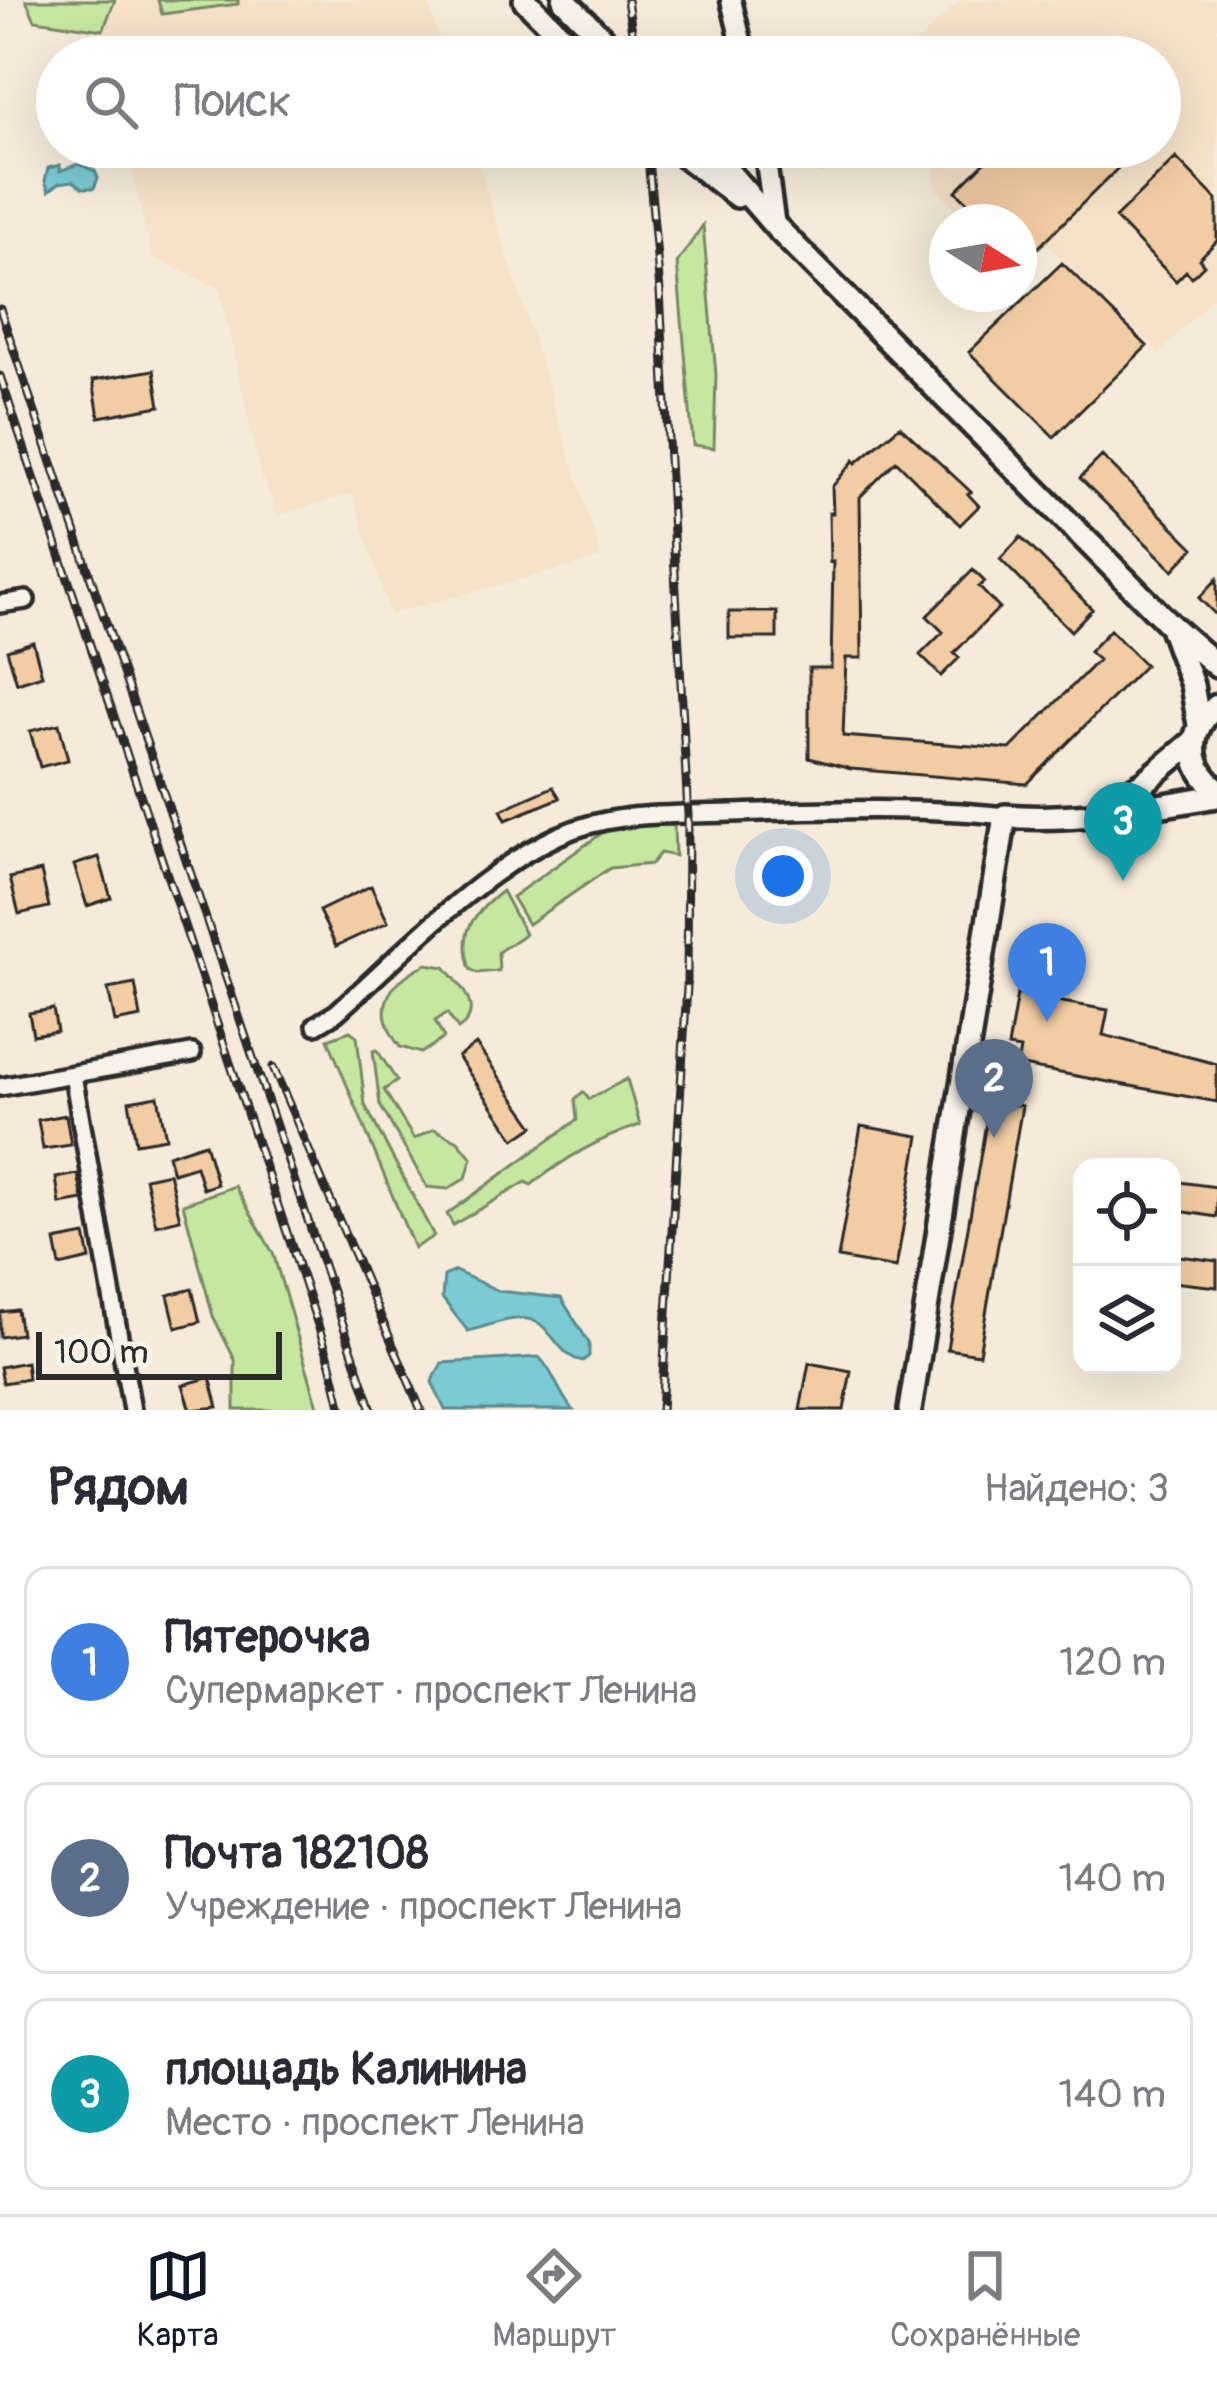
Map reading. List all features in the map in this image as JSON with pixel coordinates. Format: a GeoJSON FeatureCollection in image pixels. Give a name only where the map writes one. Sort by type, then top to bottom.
{"type":"FeatureCollection","features":[{"type":"Feature","properties":{"kind":"main road"},"geometry":{"type":"LineString","coordinates":[[525,0],[561,36]]}},
{"type":"Feature","properties":{"kind":"main road"},"geometry":{"type":"LineString","coordinates":[[564,0],[600,36]]}},
{"type":"Feature","properties":{"kind":"main road"},"geometry":{"type":"LineString","coordinates":[[700,168],[775,226]]}},
{"type":"Feature","properties":{"kind":"main road"},"geometry":{"type":"LineString","coordinates":[[725,168],[775,226],[1169,624],[1217,666]]}},
{"type":"Feature","properties":{"kind":"main road"},"geometry":{"type":"LineString","coordinates":[[910,1410],[1005,816],[1089,814],[1217,792],[1197,766],[1192,685],[1169,624]]}},
{"type":"Feature","properties":{"kind":"main road"},"geometry":{"type":"LineString","coordinates":[[1089,814],[1145,782],[1197,733],[1217,706]]}},
{"type":"Feature","properties":{"kind":"street"},"geometry":{"type":"LineString","coordinates":[[731,0],[740,36]]}},
{"type":"Feature","properties":{"kind":"street"},"geometry":{"type":"LineString","coordinates":[[767,168],[775,226]]}},
{"type":"Feature","properties":{"kind":"street"},"geometry":{"type":"LineString","coordinates":[[0,604],[26,600]]}},
{"type":"Feature","properties":{"kind":"street"},"geometry":{"type":"LineString","coordinates":[[316,1024],[336,1013],[503,867],[559,835],[610,818],[791,811],[964,811],[1005,816]]}},
{"type":"Feature","properties":{"kind":"street"},"geometry":{"type":"LineString","coordinates":[[0,1087],[192,1053]]}},
{"type":"Feature","properties":{"kind":"street"},"geometry":{"type":"LineString","coordinates":[[73,1075],[132,1410]]}},
{"type":"Feature","properties":{"kind":"shaded area"},"geometry":{"type":"Polygon","coordinates":[[[118,0],[427,0],[438,36],[101,36],[118,0]]]}},
{"type":"Feature","properties":{"kind":"shaded area"},"geometry":{"type":"Polygon","coordinates":[[[960,0],[1217,0],[1217,293],[1160,353],[1046,244],[1037,252],[1037,204],[952,204],[936,189],[935,168],[1181,168],[1181,36],[923,36],[960,0]]]}},
{"type":"Feature","properties":{"kind":"shaded area"},"geometry":{"type":"Polygon","coordinates":[[[131,168],[480,168],[602,558],[390,614],[352,494],[278,515],[260,472],[219,288],[152,257],[131,168]]]}},
{"type":"Feature","properties":{"kind":"green space"},"geometry":{"type":"Polygon","coordinates":[[[26,0],[115,0],[103,30],[35,20],[26,0]]]}},
{"type":"Feature","properties":{"kind":"green space"},"geometry":{"type":"Polygon","coordinates":[[[158,0],[238,0],[238,4],[162,14],[158,0]]]}},
{"type":"Feature","properties":{"kind":"green space"},"geometry":{"type":"Polygon","coordinates":[[[703,225],[716,375],[714,448],[693,445],[677,263],[703,225]]]}},
{"type":"Feature","properties":{"kind":"green space"},"geometry":{"type":"Polygon","coordinates":[[[674,825],[675,856],[660,853],[651,864],[610,868],[528,924],[512,897],[612,826],[674,825]]]}},
{"type":"Feature","properties":{"kind":"green space"},"geometry":{"type":"Polygon","coordinates":[[[502,891],[525,934],[498,952],[499,971],[477,973],[470,969],[467,934],[476,916],[502,891]]]}},
{"type":"Feature","properties":{"kind":"green space"},"geometry":{"type":"Polygon","coordinates":[[[426,964],[445,967],[468,998],[470,1014],[458,1029],[447,1013],[435,1021],[444,1038],[421,1053],[400,1047],[385,1010],[392,989],[426,964]]]}},
{"type":"Feature","properties":{"kind":"green space"},"geometry":{"type":"Polygon","coordinates":[[[350,1031],[357,1036],[365,1105],[434,1236],[414,1248],[328,1039],[350,1031]]]}},
{"type":"Feature","properties":{"kind":"green space"},"geometry":{"type":"Polygon","coordinates":[[[377,1050],[397,1081],[384,1090],[414,1139],[434,1129],[458,1141],[472,1158],[466,1178],[448,1189],[427,1187],[380,1105],[373,1051],[377,1050]]]}},
{"type":"Feature","properties":{"kind":"green space"},"geometry":{"type":"Polygon","coordinates":[[[627,1079],[640,1125],[582,1150],[531,1185],[526,1182],[453,1225],[447,1214],[577,1120],[575,1099],[583,1092],[589,1099],[627,1079]]]}},
{"type":"Feature","properties":{"kind":"green space"},"geometry":{"type":"Polygon","coordinates":[[[235,1186],[273,1253],[319,1410],[235,1410],[235,1360],[213,1316],[183,1204],[235,1186]]]}},
{"type":"Feature","properties":{"kind":"water"},"geometry":{"type":"Polygon","coordinates":[[[48,168],[88,168],[98,178],[94,188],[73,181],[49,191],[48,168]]]}},
{"type":"Feature","properties":{"kind":"water"},"geometry":{"type":"Polygon","coordinates":[[[455,1271],[499,1291],[561,1298],[589,1343],[589,1356],[583,1361],[574,1358],[528,1319],[468,1331],[442,1298],[444,1276],[455,1271]]]}},
{"type":"Feature","properties":{"kind":"water"},"geometry":{"type":"Polygon","coordinates":[[[539,1357],[573,1410],[445,1410],[432,1382],[442,1363],[539,1357]]]}},
{"type":"Feature","properties":{"kind":"building"},"geometry":{"type":"Polygon","coordinates":[[[1181,163],[1217,200],[1217,241],[1199,259],[1204,265],[1192,277],[1186,271],[1176,281],[1115,218],[1166,168],[1181,168],[1181,163]]]}},
{"type":"Feature","properties":{"kind":"building"},"geometry":{"type":"Polygon","coordinates":[[[979,168],[1118,168],[1037,249],[1037,204],[970,204],[956,191],[979,168]]]}},
{"type":"Feature","properties":{"kind":"building"},"geometry":{"type":"Polygon","coordinates":[[[1062,263],[1147,346],[1054,437],[969,352],[1011,312],[1037,312],[1037,287],[1062,263]]]}},
{"type":"Feature","properties":{"kind":"building"},"geometry":{"type":"Polygon","coordinates":[[[154,370],[160,406],[99,417],[93,380],[154,370]]]}},
{"type":"Feature","properties":{"kind":"building"},"geometry":{"type":"Polygon","coordinates":[[[900,426],[971,492],[979,506],[960,525],[896,461],[860,497],[862,658],[846,658],[843,736],[1010,749],[1098,660],[1089,652],[1110,630],[1145,665],[1027,784],[851,769],[809,758],[809,668],[831,668],[832,487],[854,460],[856,463],[900,426]]]}},
{"type":"Feature","properties":{"kind":"building"},"geometry":{"type":"Polygon","coordinates":[[[1102,456],[1194,548],[1173,570],[1080,478],[1102,456]]]}},
{"type":"Feature","properties":{"kind":"building"},"geometry":{"type":"Polygon","coordinates":[[[1021,537],[1092,609],[1071,631],[1000,559],[1021,537]]]}},
{"type":"Feature","properties":{"kind":"building"},"geometry":{"type":"Polygon","coordinates":[[[973,570],[985,582],[979,587],[999,608],[954,653],[959,658],[941,676],[920,655],[943,632],[927,616],[973,570]]]}},
{"type":"Feature","properties":{"kind":"building"},"geometry":{"type":"Polygon","coordinates":[[[1217,579],[1217,616],[1199,598],[1217,579]]]}},
{"type":"Feature","properties":{"kind":"building"},"geometry":{"type":"Polygon","coordinates":[[[729,612],[777,612],[777,638],[729,638],[729,612]]]}},
{"type":"Feature","properties":{"kind":"building"},"geometry":{"type":"Polygon","coordinates":[[[33,642],[42,675],[17,683],[7,650],[33,642]]]}},
{"type":"Feature","properties":{"kind":"building"},"geometry":{"type":"Polygon","coordinates":[[[59,724],[68,760],[40,767],[30,731],[59,724]]]}},
{"type":"Feature","properties":{"kind":"building"},"geometry":{"type":"Polygon","coordinates":[[[553,787],[560,798],[506,820],[501,810],[553,787]]]}},
{"type":"Feature","properties":{"kind":"building"},"geometry":{"type":"Polygon","coordinates":[[[99,857],[111,898],[87,906],[74,865],[99,857]]]}},
{"type":"Feature","properties":{"kind":"building"},"geometry":{"type":"Polygon","coordinates":[[[41,871],[49,907],[19,914],[10,878],[41,871]]]}},
{"type":"Feature","properties":{"kind":"building"},"geometry":{"type":"Polygon","coordinates":[[[371,886],[388,922],[336,946],[319,911],[371,886]]]}},
{"type":"Feature","properties":{"kind":"building"},"geometry":{"type":"Polygon","coordinates":[[[135,984],[141,1017],[115,1022],[108,989],[135,984]]]}},
{"type":"Feature","properties":{"kind":"building"},"geometry":{"type":"Polygon","coordinates":[[[1017,994],[1108,1010],[1103,1035],[1217,1064],[1217,1102],[1017,1065],[1020,1049],[1008,1047],[1017,994]]]}},
{"type":"Feature","properties":{"kind":"building"},"geometry":{"type":"Polygon","coordinates":[[[53,1009],[57,1031],[33,1035],[29,1013],[53,1009]]]}},
{"type":"Feature","properties":{"kind":"building"},"geometry":{"type":"Polygon","coordinates":[[[476,1044],[534,1126],[515,1139],[458,1057],[476,1044]]]}},
{"type":"Feature","properties":{"kind":"building"},"geometry":{"type":"Polygon","coordinates":[[[158,1096],[166,1138],[136,1143],[129,1101],[158,1096]]]}},
{"type":"Feature","properties":{"kind":"building"},"geometry":{"type":"Polygon","coordinates":[[[990,1100],[1022,1106],[979,1354],[947,1349],[990,1100]]]}},
{"type":"Feature","properties":{"kind":"building"},"geometry":{"type":"Polygon","coordinates":[[[66,1115],[71,1145],[43,1149],[38,1120],[66,1115]]]}},
{"type":"Feature","properties":{"kind":"building"},"geometry":{"type":"Polygon","coordinates":[[[861,1126],[919,1136],[896,1268],[838,1258],[861,1126]]]}},
{"type":"Feature","properties":{"kind":"building"},"geometry":{"type":"Polygon","coordinates":[[[205,1143],[217,1184],[203,1189],[196,1166],[173,1173],[168,1155],[205,1143]]]}},
{"type":"Feature","properties":{"kind":"building"},"geometry":{"type":"Polygon","coordinates":[[[169,1173],[180,1219],[156,1225],[145,1178],[169,1173]]]}},
{"type":"Feature","properties":{"kind":"building"},"geometry":{"type":"Polygon","coordinates":[[[78,1174],[83,1200],[60,1204],[56,1178],[78,1174]]]}},
{"type":"Feature","properties":{"kind":"building"},"geometry":{"type":"Polygon","coordinates":[[[1181,1182],[1217,1187],[1217,1217],[1181,1211],[1181,1182]]]}},
{"type":"Feature","properties":{"kind":"building"},"geometry":{"type":"Polygon","coordinates":[[[85,1235],[90,1259],[60,1266],[55,1241],[85,1235]]]}},
{"type":"Feature","properties":{"kind":"building"},"geometry":{"type":"Polygon","coordinates":[[[1181,1256],[1217,1261],[1217,1287],[1181,1283],[1181,1256]]]}},
{"type":"Feature","properties":{"kind":"building"},"geometry":{"type":"Polygon","coordinates":[[[192,1289],[200,1322],[176,1328],[168,1295],[192,1289]]]}},
{"type":"Feature","properties":{"kind":"building"},"geometry":{"type":"Polygon","coordinates":[[[17,1310],[21,1334],[0,1337],[0,1312],[17,1310]]]}},
{"type":"Feature","properties":{"kind":"building"},"geometry":{"type":"Polygon","coordinates":[[[26,1362],[28,1379],[3,1383],[0,1367],[26,1362]]]}},
{"type":"Feature","properties":{"kind":"building"},"geometry":{"type":"Polygon","coordinates":[[[809,1363],[851,1371],[844,1410],[800,1410],[809,1363]]]}},
{"type":"Feature","properties":{"kind":"building"},"geometry":{"type":"Polygon","coordinates":[[[210,1377],[218,1407],[191,1410],[183,1385],[210,1377]]]}},
{"type":"Feature","properties":{"kind":"railway"},"geometry":{"type":"LineString","coordinates":[[627,0],[633,36]]}},
{"type":"Feature","properties":{"kind":"railway"},"geometry":{"type":"LineString","coordinates":[[649,168],[660,291],[688,815],[687,987],[661,1410]]}},
{"type":"Feature","properties":{"kind":"railway"},"geometry":{"type":"LineString","coordinates":[[0,309],[372,1410]]}},
{"type":"Feature","properties":{"kind":"railway"},"geometry":{"type":"LineString","coordinates":[[0,376],[331,1364],[342,1410]]}},
{"type":"Feature","properties":{"kind":"railway"},"geometry":{"type":"LineString","coordinates":[[273,1067],[421,1410]]}},
{"type":"Feature","properties":{"kind":"place","name":"площадь Калинина"},"geometry":{"type":"Point","coordinates":[1123,881]}},
{"type":"Feature","properties":{"kind":"place","name":"Пятерочка"},"geometry":{"type":"Point","coordinates":[1047,1022]}},
{"type":"Feature","properties":{"kind":"place","name":"Почта 182108"},"geometry":{"type":"Point","coordinates":[994,1138]}}]}
